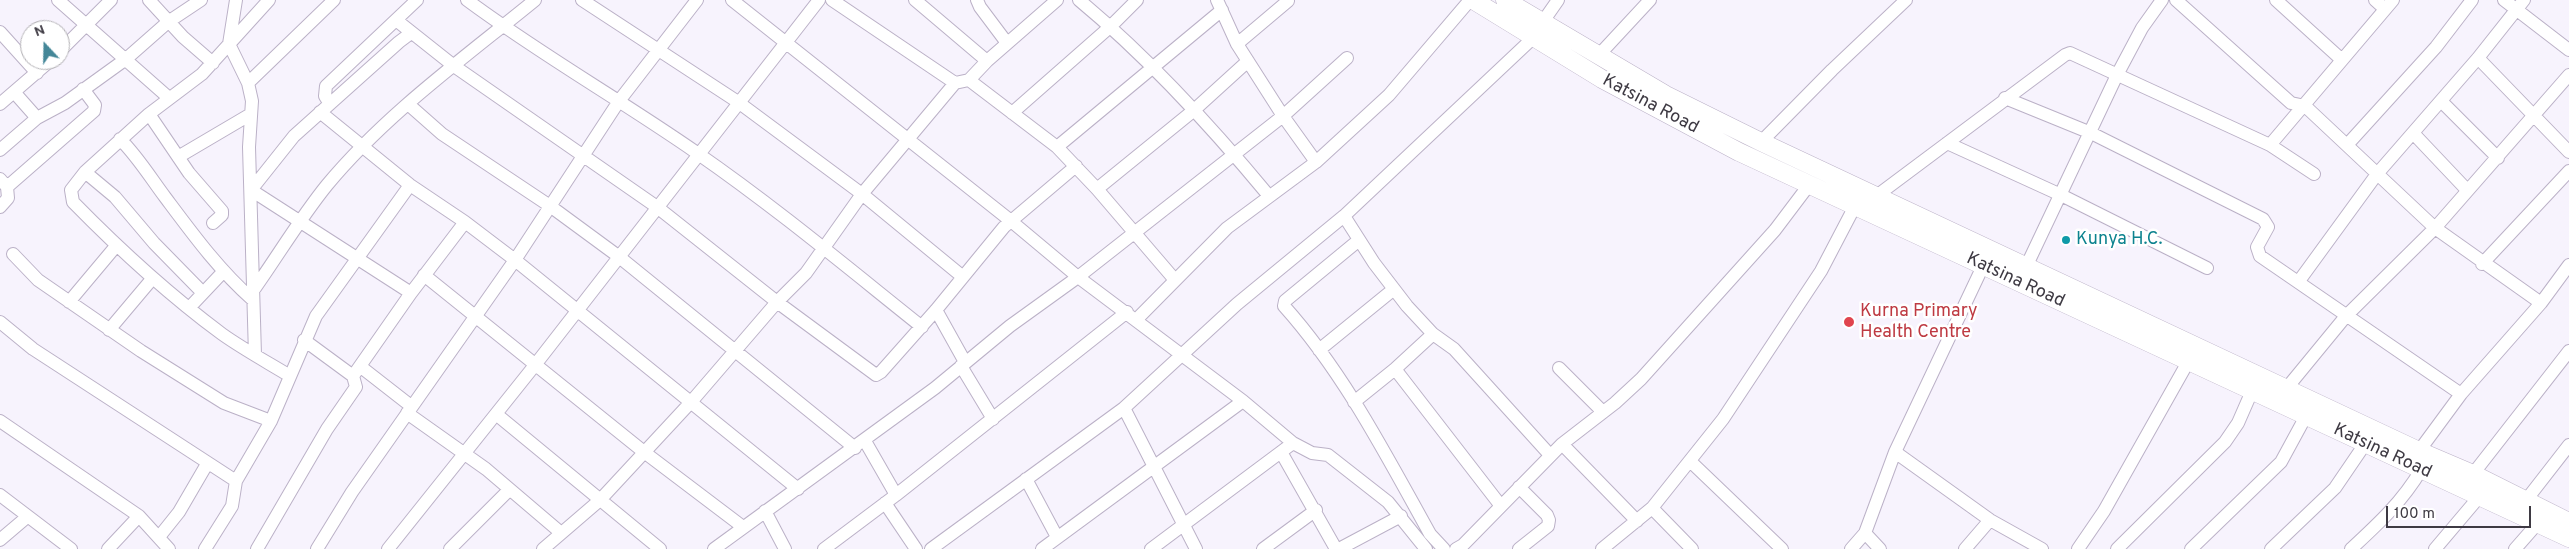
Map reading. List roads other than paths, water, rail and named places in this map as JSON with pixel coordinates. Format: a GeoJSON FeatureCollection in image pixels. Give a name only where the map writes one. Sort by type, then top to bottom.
{"type":"FeatureCollection","features":[{"type":"Feature","properties":{"kind":"highway","name":"Katsina Road"},"geometry":{"type":"LineString","coordinates":[[1472,0],[1533,38],[1661,112],[1809,185],[2569,538]]}},
{"type":"Feature","properties":{"kind":"highway","name":"Katsina Road"},"geometry":{"type":"LineString","coordinates":[[1505,0],[1666,95],[1761,142],[2419,451],[2474,474],[2527,499],[2569,522]]}},
{"type":"Feature","properties":{"kind":"street"},"geometry":{"type":"LineString","coordinates":[[58,0],[169,98]]}},
{"type":"Feature","properties":{"kind":"street"},"geometry":{"type":"LineString","coordinates":[[70,41],[111,0]]}},
{"type":"Feature","properties":{"kind":"street"},"geometry":{"type":"LineString","coordinates":[[149,0],[168,22],[213,63]]}},
{"type":"Feature","properties":{"kind":"street"},"geometry":{"type":"LineString","coordinates":[[0,150],[37,118],[65,103],[126,59],[168,22],[201,0]]}},
{"type":"Feature","properties":{"kind":"street"},"geometry":{"type":"LineString","coordinates":[[236,0],[230,44],[248,83],[252,101],[249,147],[255,355]]}},
{"type":"Feature","properties":{"kind":"street"},"geometry":{"type":"LineString","coordinates":[[269,0],[202,74],[169,98],[120,139],[85,172],[71,190],[70,196],[73,202],[116,246],[152,279],[223,334],[290,376]]}},
{"type":"Feature","properties":{"kind":"street"},"geometry":{"type":"LineString","coordinates":[[248,83],[334,0]]}},
{"type":"Feature","properties":{"kind":"street"},"geometry":{"type":"LineString","coordinates":[[418,0],[326,86],[325,108],[361,148],[515,260],[798,489]]}},
{"type":"Feature","properties":{"kind":"street"},"geometry":{"type":"LineString","coordinates":[[467,0],[502,27],[698,154],[824,249],[922,327]]}},
{"type":"Feature","properties":{"kind":"street"},"geometry":{"type":"LineString","coordinates":[[254,294],[327,186],[361,148],[408,104],[535,0]]}},
{"type":"Feature","properties":{"kind":"street"},"geometry":{"type":"LineString","coordinates":[[582,0],[738,102],[862,194],[963,277]]}},
{"type":"Feature","properties":{"kind":"street"},"geometry":{"type":"LineString","coordinates":[[317,549],[352,492],[515,260],[618,101],[660,50],[697,0]]}},
{"type":"Feature","properties":{"kind":"street"},"geometry":{"type":"LineString","coordinates":[[732,0],[909,139],[1078,277],[1243,401],[1293,443],[1312,453],[1328,455],[1388,502],[1426,549]]}},
{"type":"Feature","properties":{"kind":"street"},"geometry":{"type":"LineString","coordinates":[[388,549],[535,365],[819,0]]}},
{"type":"Feature","properties":{"kind":"street"},"geometry":{"type":"LineString","coordinates":[[832,0],[955,83]]}},
{"type":"Feature","properties":{"kind":"street"},"geometry":{"type":"LineString","coordinates":[[916,0],[986,61]]}},
{"type":"Feature","properties":{"kind":"street"},"geometry":{"type":"LineString","coordinates":[[977,0],[980,7],[1007,43]]}},
{"type":"Feature","properties":{"kind":"street"},"geometry":{"type":"LineString","coordinates":[[543,549],[560,532],[600,500],[691,402],[777,302],[806,273],[862,194],[955,83],[969,80],[986,61],[1057,0]]}},
{"type":"Feature","properties":{"kind":"street"},"geometry":{"type":"LineString","coordinates":[[1079,0],[1111,26],[1155,68],[1234,153],[1269,196]]}},
{"type":"Feature","properties":{"kind":"street"},"geometry":{"type":"LineString","coordinates":[[1012,113],[1111,26],[1137,0]]}},
{"type":"Feature","properties":{"kind":"street"},"geometry":{"type":"LineString","coordinates":[[824,549],[896,495],[992,418],[1132,316],[1175,280],[1227,228],[1316,162],[1400,82],[1472,0]]}},
{"type":"Feature","properties":{"kind":"street"},"geometry":{"type":"LineString","coordinates":[[1542,23],[1558,0]]}},
{"type":"Feature","properties":{"kind":"street"},"geometry":{"type":"LineString","coordinates":[[1598,56],[1650,0]]}},
{"type":"Feature","properties":{"kind":"street"},"geometry":{"type":"LineString","coordinates":[[1761,142],[1832,70],[1906,0]]}},
{"type":"Feature","properties":{"kind":"street"},"geometry":{"type":"LineString","coordinates":[[2026,267],[2117,75],[2142,28],[2162,0]]}},
{"type":"Feature","properties":{"kind":"street"},"geometry":{"type":"LineString","coordinates":[[2176,0],[2291,103],[2304,106],[2435,228],[2482,264],[2541,302]]}},
{"type":"Feature","properties":{"kind":"street"},"geometry":{"type":"LineString","coordinates":[[2276,0],[2342,60]]}},
{"type":"Feature","properties":{"kind":"street"},"geometry":{"type":"LineString","coordinates":[[2270,146],[2389,5],[2375,0]]}},
{"type":"Feature","properties":{"kind":"street"},"geometry":{"type":"LineString","coordinates":[[2347,145],[2436,47],[2472,0]]}},
{"type":"Feature","properties":{"kind":"street"},"geometry":{"type":"LineString","coordinates":[[2504,0],[2520,5],[2568,47]]}},
{"type":"Feature","properties":{"kind":"street"},"geometry":{"type":"LineString","coordinates":[[1237,44],[1288,1]]}},
{"type":"Feature","properties":{"kind":"street"},"geometry":{"type":"LineString","coordinates":[[1057,147],[1155,68],[1219,5],[1237,44],[1282,116],[1316,162]]}},
{"type":"Feature","properties":{"kind":"street"},"geometry":{"type":"LineString","coordinates":[[2299,281],[2377,174],[2414,134],[2520,5]]}},
{"type":"Feature","properties":{"kind":"street"},"geometry":{"type":"LineString","coordinates":[[396,20],[454,66],[657,207],[777,302],[876,374],[886,368],[1011,221],[1076,166]]}},
{"type":"Feature","properties":{"kind":"street"},"geometry":{"type":"LineString","coordinates":[[251,190],[294,136],[411,33]]}},
{"type":"Feature","properties":{"kind":"street"},"geometry":{"type":"LineString","coordinates":[[2,38],[36,74]]}},
{"type":"Feature","properties":{"kind":"street"},"geometry":{"type":"LineString","coordinates":[[932,549],[1124,408],[1237,304],[1344,216],[1533,38]]}},
{"type":"Feature","properties":{"kind":"street"},"geometry":{"type":"LineString","coordinates":[[1876,196],[2005,98],[2067,54],[2117,75],[2270,146],[2314,174]]}},
{"type":"Feature","properties":{"kind":"street"},"geometry":{"type":"LineString","coordinates":[[714,549],[860,445],[935,388],[963,364],[1078,277],[1282,116],[1347,58]]}},
{"type":"Feature","properties":{"kind":"street"},"geometry":{"type":"LineString","coordinates":[[2478,58],[2569,152]]}},
{"type":"Feature","properties":{"kind":"street"},"geometry":{"type":"LineString","coordinates":[[1097,189],[1193,111],[1248,61]]}},
{"type":"Feature","properties":{"kind":"street"},"geometry":{"type":"LineString","coordinates":[[0,104],[40,70]]}},
{"type":"Feature","properties":{"kind":"street"},"geometry":{"type":"LineString","coordinates":[[2286,389],[2346,316],[2435,228],[2569,75]]}},
{"type":"Feature","properties":{"kind":"street"},"geometry":{"type":"LineString","coordinates":[[969,80],[1057,147],[1135,231],[1175,280]]}},
{"type":"Feature","properties":{"kind":"street"},"geometry":{"type":"LineString","coordinates":[[0,207],[8,198],[3,183],[94,111],[95,105],[83,89]]}},
{"type":"Feature","properties":{"kind":"street"},"geometry":{"type":"LineString","coordinates":[[14,92],[37,118]]}},
{"type":"Feature","properties":{"kind":"street"},"geometry":{"type":"LineString","coordinates":[[2005,98],[2091,133],[2263,219],[2268,227],[2256,252],[2461,394]]}},
{"type":"Feature","properties":{"kind":"street"},"geometry":{"type":"LineString","coordinates":[[2441,101],[2498,158]]}},
{"type":"Feature","properties":{"kind":"street"},"geometry":{"type":"LineString","coordinates":[[408,104],[442,134],[550,206],[618,256],[733,351],[860,445],[896,495]]}},
{"type":"Feature","properties":{"kind":"street"},"geometry":{"type":"LineString","coordinates":[[150,114],[178,157],[222,211],[222,215],[213,223]]}},
{"type":"Feature","properties":{"kind":"street"},"geometry":{"type":"LineString","coordinates":[[178,157],[251,114]]}},
{"type":"Feature","properties":{"kind":"street"},"geometry":{"type":"LineString","coordinates":[[2414,134],[2467,190]]}},
{"type":"Feature","properties":{"kind":"street"},"geometry":{"type":"LineString","coordinates":[[120,139],[137,157],[223,272],[254,294]]}},
{"type":"Feature","properties":{"kind":"street"},"geometry":{"type":"LineString","coordinates":[[1947,143],[2061,195],[2207,268]]}},
{"type":"Feature","properties":{"kind":"street"},"geometry":{"type":"LineString","coordinates":[[2482,264],[2569,171]]}},
{"type":"Feature","properties":{"kind":"street"},"geometry":{"type":"LineString","coordinates":[[85,172],[115,196],[154,243],[203,292]]}},
{"type":"Feature","properties":{"kind":"street"},"geometry":{"type":"LineString","coordinates":[[206,549],[232,506],[236,481],[271,421],[304,340],[316,316],[410,185]]}},
{"type":"Feature","properties":{"kind":"street"},"geometry":{"type":"LineString","coordinates":[[1456,549],[1463,545],[1550,454],[1641,379],[1769,237],[1809,185]]}},
{"type":"Feature","properties":{"kind":"street"},"geometry":{"type":"LineString","coordinates":[[251,190],[411,293]]}},
{"type":"Feature","properties":{"kind":"street"},"geometry":{"type":"LineString","coordinates":[[1602,549],[1652,508],[1723,419],[1821,271],[1855,206]]}},
{"type":"Feature","properties":{"kind":"street"},"geometry":{"type":"LineString","coordinates":[[1344,216],[1394,289],[1433,334],[1454,349],[1550,454]]}},
{"type":"Feature","properties":{"kind":"street"},"geometry":{"type":"LineString","coordinates":[[257,549],[327,429],[355,390],[357,372],[411,293],[465,222]]}},
{"type":"Feature","properties":{"kind":"street"},"geometry":{"type":"LineString","coordinates":[[1359,240],[1284,303],[1284,306],[1304,328],[1354,402],[1430,534],[1444,549]]}},
{"type":"Feature","properties":{"kind":"street"},"geometry":{"type":"LineString","coordinates":[[69,302],[116,246]]}},
{"type":"Feature","properties":{"kind":"street"},"geometry":{"type":"LineString","coordinates":[[13,254],[38,280],[109,330],[224,403],[271,421]]}},
{"type":"Feature","properties":{"kind":"street"},"geometry":{"type":"LineString","coordinates":[[2419,451],[2461,394],[2541,302],[2569,265]]}},
{"type":"Feature","properties":{"kind":"street"},"geometry":{"type":"LineString","coordinates":[[1851,549],[1865,533],[1895,452],[1983,266]]}},
{"type":"Feature","properties":{"kind":"street"},"geometry":{"type":"LineString","coordinates":[[188,308],[223,272]]}},
{"type":"Feature","properties":{"kind":"street"},"geometry":{"type":"LineString","coordinates":[[424,275],[644,452],[743,528]]}},
{"type":"Feature","properties":{"kind":"street"},"geometry":{"type":"LineString","coordinates":[[109,330],[152,279]]}},
{"type":"Feature","properties":{"kind":"street"},"geometry":{"type":"LineString","coordinates":[[1318,350],[1394,289]]}},
{"type":"Feature","properties":{"kind":"street"},"geometry":{"type":"LineString","coordinates":[[936,310],[992,418]]}},
{"type":"Feature","properties":{"kind":"street"},"geometry":{"type":"LineString","coordinates":[[0,322],[33,348],[207,464],[236,481]]}},
{"type":"Feature","properties":{"kind":"street"},"geometry":{"type":"LineString","coordinates":[[1354,402],[1395,369],[1433,334]]}},
{"type":"Feature","properties":{"kind":"street"},"geometry":{"type":"LineString","coordinates":[[304,340],[357,372],[409,409],[464,455],[486,469],[560,532]]}},
{"type":"Feature","properties":{"kind":"street"},"geometry":{"type":"LineString","coordinates":[[2474,474],[2569,351]]}},
{"type":"Feature","properties":{"kind":"street"},"geometry":{"type":"LineString","coordinates":[[2078,549],[2104,511],[2188,362]]}},
{"type":"Feature","properties":{"kind":"street"},"geometry":{"type":"LineString","coordinates":[[1559,368],[1603,412]]}},
{"type":"Feature","properties":{"kind":"street"},"geometry":{"type":"LineString","coordinates":[[1395,369],[1501,506]]}},
{"type":"Feature","properties":{"kind":"street"},"geometry":{"type":"LineString","coordinates":[[2117,549],[2225,442],[2238,423],[2252,391]]}},
{"type":"Feature","properties":{"kind":"street"},"geometry":{"type":"LineString","coordinates":[[1042,549],[1058,542],[1153,467],[1243,401]]}},
{"type":"Feature","properties":{"kind":"street"},"geometry":{"type":"LineString","coordinates":[[1124,408],[1196,549]]}},
{"type":"Feature","properties":{"kind":"street"},"geometry":{"type":"LineString","coordinates":[[496,414],[660,549]]}},
{"type":"Feature","properties":{"kind":"street"},"geometry":{"type":"LineString","coordinates":[[2191,549],[2281,462],[2306,416]]}},
{"type":"Feature","properties":{"kind":"street"},"geometry":{"type":"LineString","coordinates":[[0,421],[139,516],[170,549]]}},
{"type":"Feature","properties":{"kind":"street"},"geometry":{"type":"LineString","coordinates":[[1151,549],[1293,443]]}},
{"type":"Feature","properties":{"kind":"street"},"geometry":{"type":"LineString","coordinates":[[1562,444],[1637,521]]}},
{"type":"Feature","properties":{"kind":"street"},"geometry":{"type":"LineString","coordinates":[[2271,549],[2335,488],[2365,444]]}},
{"type":"Feature","properties":{"kind":"street"},"geometry":{"type":"LineString","coordinates":[[2527,499],[2569,445]]}},
{"type":"Feature","properties":{"kind":"street"},"geometry":{"type":"LineString","coordinates":[[1281,452],[1338,549],[1401,516]]}},
{"type":"Feature","properties":{"kind":"street"},"geometry":{"type":"LineString","coordinates":[[1895,452],[1990,520],[2042,549]]}},
{"type":"Feature","properties":{"kind":"street"},"geometry":{"type":"LineString","coordinates":[[1690,460],[1782,549]]}},
{"type":"Feature","properties":{"kind":"street"},"geometry":{"type":"LineString","coordinates":[[159,537],[180,512],[207,464]]}},
{"type":"Feature","properties":{"kind":"street"},"geometry":{"type":"LineString","coordinates":[[2351,549],[2394,508],[2407,493],[2421,470]]}},
{"type":"Feature","properties":{"kind":"street"},"geometry":{"type":"LineString","coordinates":[[1026,479],[1058,542]]}},
{"type":"Feature","properties":{"kind":"street"},"geometry":{"type":"LineString","coordinates":[[1519,549],[1548,526],[1549,520],[1547,515],[1520,487]]}},
{"type":"Feature","properties":{"kind":"street"},"geometry":{"type":"LineString","coordinates":[[450,549],[509,490]]}},
{"type":"Feature","properties":{"kind":"street"},"geometry":{"type":"LineString","coordinates":[[0,495],[71,549]]}},
{"type":"Feature","properties":{"kind":"street"},"geometry":{"type":"LineString","coordinates":[[2435,549],[2479,497]]}},
{"type":"Feature","properties":{"kind":"street"},"geometry":{"type":"LineString","coordinates":[[885,503],[916,549]]}},
{"type":"Feature","properties":{"kind":"street"},"geometry":{"type":"LineString","coordinates":[[1652,508],[1689,548]]}},
{"type":"Feature","properties":{"kind":"street"},"geometry":{"type":"LineString","coordinates":[[1264,549],[1316,510]]}},
{"type":"Feature","properties":{"kind":"street"},"geometry":{"type":"LineString","coordinates":[[765,511],[785,549]]}},
{"type":"Feature","properties":{"kind":"street"},"geometry":{"type":"LineString","coordinates":[[0,540],[27,516]]}},
{"type":"Feature","properties":{"kind":"street"},"geometry":{"type":"LineString","coordinates":[[108,549],[139,516]]}},
{"type":"Feature","properties":{"kind":"street"},"geometry":{"type":"LineString","coordinates":[[1965,549],[1990,520]]}},
{"type":"Feature","properties":{"kind":"street"},"geometry":{"type":"LineString","coordinates":[[2515,549],[2537,524]]}},
{"type":"Feature","properties":{"kind":"street"},"geometry":{"type":"LineString","coordinates":[[1865,533],[1880,549]]}},
{"type":"Feature","properties":{"kind":"place","name":"Kunya H.C."},"geometry":{"type":"Point","coordinates":[2066,240]}},
{"type":"Feature","properties":{"kind":"place","name":"Kurna Primary Health Centre"},"geometry":{"type":"Point","coordinates":[1849,322]}}]}
